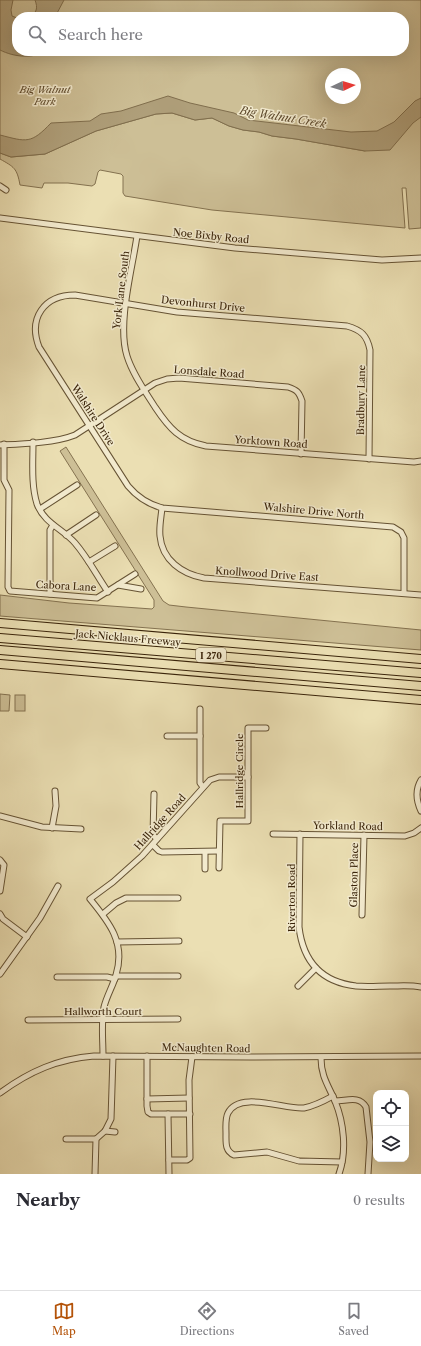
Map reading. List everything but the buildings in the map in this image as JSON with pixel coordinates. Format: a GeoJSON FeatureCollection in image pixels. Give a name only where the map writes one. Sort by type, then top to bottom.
{"type":"FeatureCollection","features":[{"type":"Feature","properties":{"kind":"highway"},"geometry":{"type":"LineString","coordinates":[[0,623],[421,658]]}},
{"type":"Feature","properties":{"kind":"highway","name":"Jack Nicklaus Freeway"},"geometry":{"type":"LineString","coordinates":[[0,638],[421,673]]}},
{"type":"Feature","properties":{"kind":"highway","name":"I 270"},"geometry":{"type":"LineString","coordinates":[[0,650],[421,686]]}},
{"type":"Feature","properties":{"kind":"highway"},"geometry":{"type":"LineString","coordinates":[[0,664],[418,700]]}},
{"type":"Feature","properties":{"kind":"street"},"geometry":{"type":"LineString","coordinates":[[0,186],[6,190]]}},
{"type":"Feature","properties":{"kind":"street","name":"Noe Bixby Road"},"geometry":{"type":"LineString","coordinates":[[0,218],[203,244],[276,251],[382,260],[421,258]]}},
{"type":"Feature","properties":{"kind":"street","name":"York Lane South"},"geometry":{"type":"LineString","coordinates":[[137,236],[126,303],[124,326],[125,348],[131,366],[144,390]]}},
{"type":"Feature","properties":{"kind":"street","name":"Devonhurst Drive"},"geometry":{"type":"LineString","coordinates":[[38,315],[53,299],[67,295],[75,295],[177,312],[347,326],[356,328],[364,334],[369,341]]}},
{"type":"Feature","properties":{"kind":"street","name":"Walshire Drive"},"geometry":{"type":"LineString","coordinates":[[38,315],[34,331],[39,347],[128,486],[143,501],[152,506],[162,508]]}},
{"type":"Feature","properties":{"kind":"street","name":"Bradbury Lane"},"geometry":{"type":"LineString","coordinates":[[369,341],[369,459]]}},
{"type":"Feature","properties":{"kind":"street","name":"Lonsdale Road"},"geometry":{"type":"LineString","coordinates":[[2,444],[54,440],[69,437],[161,380],[173,378],[288,387],[295,389],[300,394],[302,401],[301,454]]}},
{"type":"Feature","properties":{"kind":"street","name":"Yorktown Road"},"geometry":{"type":"LineString","coordinates":[[144,390],[162,418],[172,430],[187,441],[206,446],[369,459],[414,462],[421,461]]}},
{"type":"Feature","properties":{"kind":"street"},"geometry":{"type":"LineString","coordinates":[[33,442],[34,489],[40,509],[53,525],[81,550],[108,592]]}},
{"type":"Feature","properties":{"kind":"street","name":"Cabora Lane"},"geometry":{"type":"LineString","coordinates":[[2,444],[4,480],[8,490],[8,587],[10,590],[97,598],[135,574]]}},
{"type":"Feature","properties":{"kind":"street"},"geometry":{"type":"LineString","coordinates":[[40,509],[77,485]]}},
{"type":"Feature","properties":{"kind":"street","name":"Walshire Drive North"},"geometry":{"type":"LineString","coordinates":[[162,508],[387,526],[396,528],[401,532],[405,541],[404,593]]}},
{"type":"Feature","properties":{"kind":"street","name":"Knollwood Drive East"},"geometry":{"type":"LineString","coordinates":[[162,508],[160,526],[162,544],[173,563],[190,574],[204,578],[421,595]]}},
{"type":"Feature","properties":{"kind":"street"},"geometry":{"type":"LineString","coordinates":[[66,535],[96,515]]}},
{"type":"Feature","properties":{"kind":"street"},"geometry":{"type":"LineString","coordinates":[[50,594],[50,530],[53,525]]}},
{"type":"Feature","properties":{"kind":"street"},"geometry":{"type":"LineString","coordinates":[[89,562],[115,546]]}},
{"type":"Feature","properties":{"kind":"street"},"geometry":{"type":"LineString","coordinates":[[118,585],[141,589]]}},
{"type":"Feature","properties":{"kind":"street"},"geometry":{"type":"LineString","coordinates":[[200,709],[200,783],[203,787]]}},
{"type":"Feature","properties":{"kind":"street","name":"Hallridge Circle"},"geometry":{"type":"LineString","coordinates":[[220,868],[220,821],[248,821],[248,728],[266,728]]}},
{"type":"Feature","properties":{"kind":"street"},"geometry":{"type":"LineString","coordinates":[[167,736],[200,736]]}},
{"type":"Feature","properties":{"kind":"street","name":"Hallridge Road"},"geometry":{"type":"LineString","coordinates":[[103,914],[90,899],[127,870],[153,845],[207,782],[214,778],[248,777]]}},
{"type":"Feature","properties":{"kind":"street"},"geometry":{"type":"LineString","coordinates":[[421,780],[417,788],[416,795],[421,810]]}},
{"type":"Feature","properties":{"kind":"street"},"geometry":{"type":"LineString","coordinates":[[52,828],[56,806],[55,791]]}},
{"type":"Feature","properties":{"kind":"street"},"geometry":{"type":"LineString","coordinates":[[154,794],[153,835],[157,839]]}},
{"type":"Feature","properties":{"kind":"street"},"geometry":{"type":"LineString","coordinates":[[0,816],[42,827],[81,829]]}},
{"type":"Feature","properties":{"kind":"street","name":"Yorkland Road"},"geometry":{"type":"LineString","coordinates":[[273,834],[404,836],[414,833],[421,828]]}},
{"type":"Feature","properties":{"kind":"street","name":"Riverton Road"},"geometry":{"type":"LineString","coordinates":[[300,834],[300,938],[303,949],[316,968],[329,979],[356,986],[421,987]]}},
{"type":"Feature","properties":{"kind":"street","name":"Glaston Place"},"geometry":{"type":"LineString","coordinates":[[362,915],[364,835]]}},
{"type":"Feature","properties":{"kind":"street"},"geometry":{"type":"LineString","coordinates":[[153,845],[162,852],[219,851]]}},
{"type":"Feature","properties":{"kind":"street"},"geometry":{"type":"LineString","coordinates":[[205,852],[205,869]]}},
{"type":"Feature","properties":{"kind":"street"},"geometry":{"type":"LineString","coordinates":[[0,860],[4,865],[0,891]]}},
{"type":"Feature","properties":{"kind":"street"},"geometry":{"type":"LineString","coordinates":[[0,974],[40,918],[58,886]]}},
{"type":"Feature","properties":{"kind":"street"},"geometry":{"type":"LineString","coordinates":[[103,1056],[104,1006],[116,977],[119,961],[118,942],[103,914],[116,903],[126,898],[178,898]]}},
{"type":"Feature","properties":{"kind":"street"},"geometry":{"type":"LineString","coordinates":[[0,914],[4,919],[27,937]]}},
{"type":"Feature","properties":{"kind":"street"},"geometry":{"type":"LineString","coordinates":[[118,942],[179,941]]}},
{"type":"Feature","properties":{"kind":"street"},"geometry":{"type":"LineString","coordinates":[[298,986],[316,968]]}},
{"type":"Feature","properties":{"kind":"street"},"geometry":{"type":"LineString","coordinates":[[57,977],[178,976]]}},
{"type":"Feature","properties":{"kind":"street","name":"Hallworth Court"},"geometry":{"type":"LineString","coordinates":[[28,1020],[178,1019]]}},
{"type":"Feature","properties":{"kind":"street","name":"McNaughten Road"},"geometry":{"type":"LineString","coordinates":[[0,1093],[29,1075],[48,1066],[75,1058],[103,1056],[321,1058],[421,1056]]}},
{"type":"Feature","properties":{"kind":"street"},"geometry":{"type":"LineString","coordinates":[[66,1140],[96,1139],[105,1131],[110,1123],[112,1056]]}},
{"type":"Feature","properties":{"kind":"street"},"geometry":{"type":"LineString","coordinates":[[147,1056],[148,1112],[151,1114],[190,1114]]}},
{"type":"Feature","properties":{"kind":"street"},"geometry":{"type":"LineString","coordinates":[[169,1160],[187,1160],[190,1158],[189,1080],[192,1057]]}},
{"type":"Feature","properties":{"kind":"street"},"geometry":{"type":"LineString","coordinates":[[321,1058],[322,1074],[334,1099],[344,1135],[342,1162],[339,1174]]}},
{"type":"Feature","properties":{"kind":"street"},"geometry":{"type":"LineString","coordinates":[[147,1099],[190,1098]]}},
{"type":"Feature","properties":{"kind":"street"},"geometry":{"type":"LineString","coordinates":[[342,1162],[299,1161],[267,1152],[238,1156],[230,1154],[227,1150],[226,1144],[226,1120],[228,1112],[232,1107],[238,1104],[254,1101],[292,1108],[304,1108],[334,1099],[359,1100],[364,1103],[366,1107],[370,1142],[368,1174]]}},
{"type":"Feature","properties":{"kind":"street"},"geometry":{"type":"LineString","coordinates":[[168,1114],[169,1174]]}},
{"type":"Feature","properties":{"kind":"street"},"geometry":{"type":"LineString","coordinates":[[105,1131],[115,1132]]}},
{"type":"Feature","properties":{"kind":"street"},"geometry":{"type":"LineString","coordinates":[[95,1174],[96,1139]]}},
{"type":"Feature","properties":{"kind":"green space","name":"Big Walnut Park"},"geometry":{"type":"Polygon","coordinates":[[[0,0],[421,0],[421,228],[409,229],[406,188],[402,188],[405,228],[212,210],[125,196],[123,193],[123,176],[121,174],[100,170],[98,172],[95,184],[92,186],[68,183],[44,183],[42,188],[20,185],[16,171],[9,164],[0,159],[0,153],[11,157],[45,154],[96,131],[156,114],[172,113],[195,120],[212,118],[229,126],[272,136],[365,151],[386,136],[246,124],[190,107],[140,112],[40,144],[0,142],[0,0]]]}},
{"type":"Feature","properties":{"kind":"green space"},"geometry":{"type":"Polygon","coordinates":[[[66,447],[163,601],[169,605],[421,630],[421,650],[0,616],[0,595],[69,603],[152,609],[154,607],[154,600],[60,451],[66,447]]]}},
{"type":"Feature","properties":{"kind":"green space"},"geometry":{"type":"Polygon","coordinates":[[[0,694],[10,695],[9,711],[0,711],[0,694]]]}},
{"type":"Feature","properties":{"kind":"green space"},"geometry":{"type":"Polygon","coordinates":[[[15,695],[25,695],[25,711],[15,711],[15,695]]]}},
{"type":"Feature","properties":{"kind":"shaded area"},"geometry":{"type":"Polygon","coordinates":[[[0,0],[13,0],[11,10],[12,54],[0,50],[0,0]]]}},
{"type":"Feature","properties":{"kind":"shaded area"},"geometry":{"type":"Polygon","coordinates":[[[35,0],[64,0],[58,12],[35,12],[35,0]]]}},
{"type":"Feature","properties":{"kind":"shaded area"},"geometry":{"type":"Polygon","coordinates":[[[168,96],[190,103],[234,113],[248,120],[351,132],[377,131],[394,122],[415,101],[421,98],[421,117],[413,123],[390,150],[365,151],[272,136],[229,126],[212,118],[195,120],[172,113],[156,114],[96,131],[45,154],[11,157],[0,153],[0,135],[28,140],[38,135],[51,123],[90,121],[101,114],[121,111],[168,96]]]}},
{"type":"Feature","properties":{"kind":"water label","name":"Big Walnut Creek"},"geometry":{"type":"Point","coordinates":[283,117]}}]}
